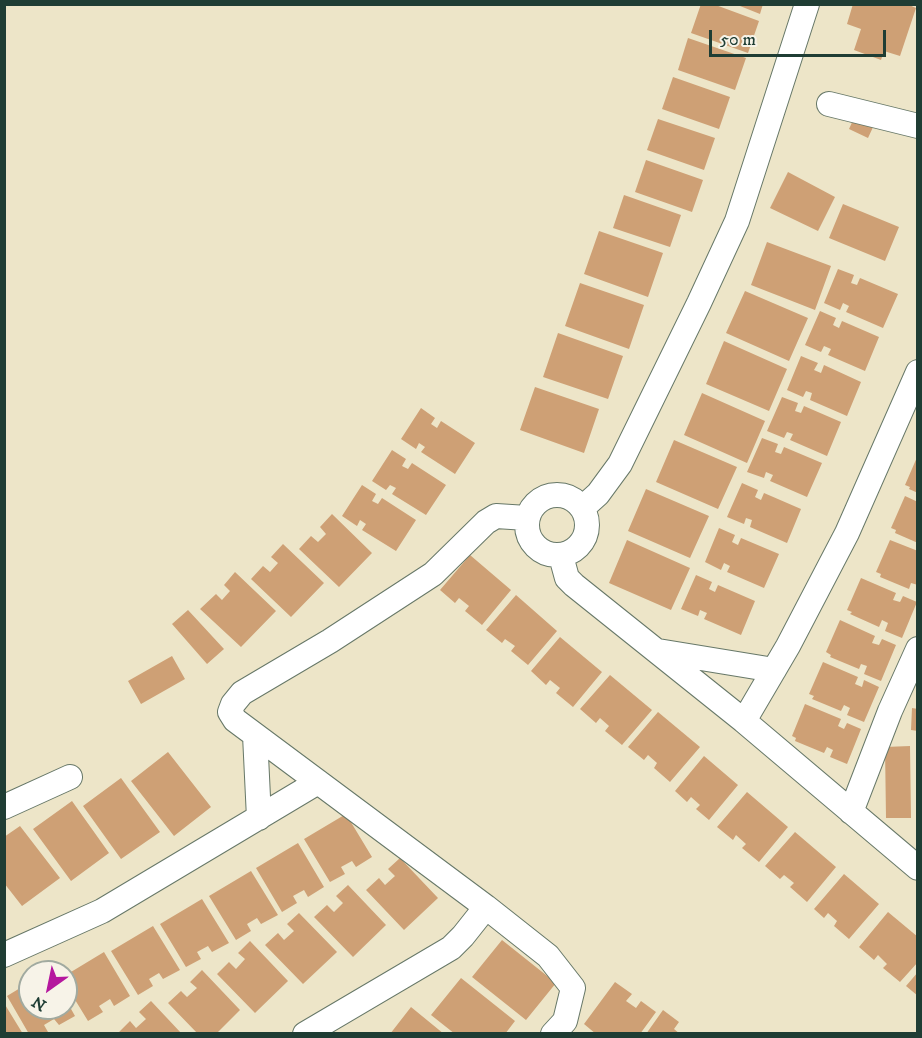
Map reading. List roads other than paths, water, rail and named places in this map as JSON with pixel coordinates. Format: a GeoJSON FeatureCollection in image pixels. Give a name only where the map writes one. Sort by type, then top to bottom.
{"type":"FeatureCollection","features":[{"type":"Feature","properties":{"kind":"street"},"geometry":{"type":"LineString","coordinates":[[581,507],[598,494],[620,464],[737,221],[807,4]]}},
{"type":"Feature","properties":{"kind":"street"},"geometry":{"type":"LineString","coordinates":[[829,104],[918,126]]}},
{"type":"Feature","properties":{"kind":"street"},"geometry":{"type":"LineString","coordinates":[[744,721],[788,646],[847,533],[918,372]]}},
{"type":"Feature","properties":{"kind":"street"},"geometry":{"type":"LineString","coordinates":[[562,495],[572,499],[581,507],[587,522],[585,537],[575,550],[561,556],[542,552],[528,537],[527,518],[532,508],[540,500],[562,495]]}},
{"type":"Feature","properties":{"kind":"street"},"geometry":{"type":"LineString","coordinates":[[527,518],[496,516],[486,522],[433,574],[242,693],[230,712],[235,720],[548,956],[573,988],[565,1021],[553,1034]]}},
{"type":"Feature","properties":{"kind":"street"},"geometry":{"type":"LineString","coordinates":[[561,556],[567,578],[744,721],[918,868]]}},
{"type":"Feature","properties":{"kind":"street"},"geometry":{"type":"LineString","coordinates":[[851,812],[890,711],[918,649]]}},
{"type":"Feature","properties":{"kind":"street"},"geometry":{"type":"LineString","coordinates":[[655,650],[774,670]]}},
{"type":"Feature","properties":{"kind":"street"},"geometry":{"type":"LineString","coordinates":[[255,735],[259,818]]}},
{"type":"Feature","properties":{"kind":"street"},"geometry":{"type":"LineString","coordinates":[[4,807],[70,777]]}},
{"type":"Feature","properties":{"kind":"street"},"geometry":{"type":"LineString","coordinates":[[4,955],[102,911],[318,782]]}},
{"type":"Feature","properties":{"kind":"street"},"geometry":{"type":"LineString","coordinates":[[305,1034],[451,948],[486,907]]}}]}
